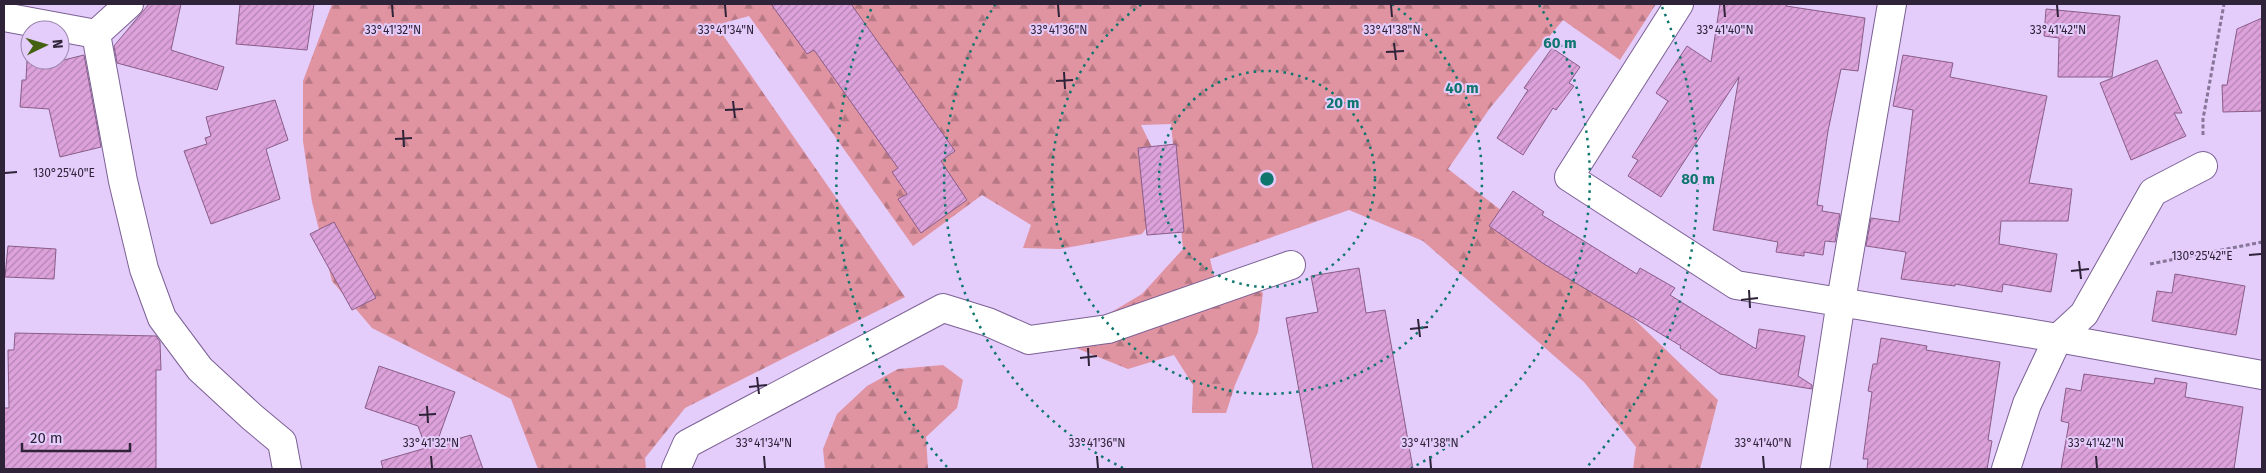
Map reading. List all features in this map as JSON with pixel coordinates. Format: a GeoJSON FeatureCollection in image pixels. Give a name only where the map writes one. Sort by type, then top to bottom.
{"type":"FeatureCollection","features":[{"type":"Feature","properties":{"kind":"street"},"geometry":{"type":"LineString","coordinates":[[96,34],[129,4]]}},
{"type":"Feature","properties":{"kind":"street"},"geometry":{"type":"LineString","coordinates":[[1679,4],[1569,177],[1736,284],[2058,338],[2262,375]]}},
{"type":"Feature","properties":{"kind":"street"},"geometry":{"type":"LineString","coordinates":[[1815,469],[1840,301],[1892,4]]}},
{"type":"Feature","properties":{"kind":"street"},"geometry":{"type":"LineString","coordinates":[[4,17],[96,34]]}},
{"type":"Feature","properties":{"kind":"street"},"geometry":{"type":"LineString","coordinates":[[96,34],[123,181],[144,269],[162,318],[200,369],[282,442],[287,469]]}},
{"type":"Feature","properties":{"kind":"street"},"geometry":{"type":"LineString","coordinates":[[2006,469],[2027,404],[2058,338],[2084,314],[2153,192],[2203,166]]}},
{"type":"Feature","properties":{"kind":"street"},"geometry":{"type":"LineString","coordinates":[[676,469],[687,444],[917,320],[943,308],[988,322],[1029,340],[1108,330],[1291,265]]}},
{"type":"Feature","properties":{"kind":"path"},"geometry":{"type":"LineString","coordinates":[[2203,166],[2203,119],[2224,4]]}},
{"type":"Feature","properties":{"kind":"path"},"geometry":{"type":"LineString","coordinates":[[2109,270],[2262,242]]}},
{"type":"Feature","properties":{"kind":"green space"},"geometry":{"type":"Polygon","coordinates":[[[332,4],[1656,4],[1620,60],[1563,20],[1490,108],[1448,169],[1607,293],[1718,400],[1700,469],[1633,469],[1636,447],[1584,382],[1423,241],[1349,210],[1210,259],[1215,280],[1240,274],[1263,293],[1258,332],[1235,385],[1226,413],[1192,413],[1193,385],[1174,355],[1128,369],[1061,342],[1142,294],[1183,249],[1171,124],[1141,125],[1173,190],[1142,234],[1060,249],[1023,248],[1031,225],[982,195],[913,246],[749,16],[716,25],[905,297],[685,408],[645,458],[646,469],[538,469],[511,399],[372,328],[332,281],[312,202],[303,141],[303,81],[332,4]]]}},
{"type":"Feature","properties":{"kind":"green space"},"geometry":{"type":"Polygon","coordinates":[[[943,365],[963,380],[957,408],[926,437],[928,469],[825,469],[823,449],[837,414],[867,386],[898,369],[943,365]]]}},
{"type":"Feature","properties":{"kind":"building"},"geometry":{"type":"Polygon","coordinates":[[[149,4],[181,4],[171,50],[224,67],[217,90],[117,63],[114,46],[149,4]]]}},
{"type":"Feature","properties":{"kind":"building"},"geometry":{"type":"Polygon","coordinates":[[[240,4],[314,4],[307,50],[236,44],[240,4]]]}},
{"type":"Feature","properties":{"kind":"building"},"geometry":{"type":"Polygon","coordinates":[[[771,4],[851,4],[955,151],[941,161],[967,200],[921,233],[898,199],[907,194],[892,172],[898,168],[814,50],[807,54],[771,4]]]}},
{"type":"Feature","properties":{"kind":"building"},"geometry":{"type":"Polygon","coordinates":[[[1720,4],[1787,4],[1786,6],[1865,18],[1858,71],[1841,69],[1828,131],[1817,205],[1823,206],[1822,211],[1840,214],[1835,242],[1825,241],[1823,255],[1804,252],[1804,256],[1776,252],[1778,242],[1713,230],[1739,77],[1661,197],[1628,176],[1638,160],[1632,157],[1668,101],[1656,93],[1687,46],[1711,62],[1720,4]]]}},
{"type":"Feature","properties":{"kind":"building"},"geometry":{"type":"Polygon","coordinates":[[[2046,9],[2120,16],[2112,77],[2058,77],[2059,38],[2044,36],[2046,9]]]}},
{"type":"Feature","properties":{"kind":"building"},"geometry":{"type":"Polygon","coordinates":[[[2262,18],[2262,111],[2223,112],[2222,85],[2227,85],[2237,29],[2262,18]]]}},
{"type":"Feature","properties":{"kind":"building"},"geometry":{"type":"Polygon","coordinates":[[[1552,48],[1580,67],[1569,83],[1574,86],[1556,110],[1553,108],[1523,155],[1497,138],[1528,90],[1524,88],[1552,48]]]}},
{"type":"Feature","properties":{"kind":"building"},"geometry":{"type":"Polygon","coordinates":[[[84,55],[101,147],[60,157],[49,109],[20,107],[22,80],[26,80],[26,70],[70,70],[70,58],[84,55]]]}},
{"type":"Feature","properties":{"kind":"building"},"geometry":{"type":"Polygon","coordinates":[[[1903,55],[1953,63],[1950,77],[2047,96],[2029,183],[2072,189],[2068,221],[2001,221],[1999,244],[2057,254],[2051,292],[2003,284],[2002,292],[1955,284],[1955,286],[1901,279],[1906,252],[1866,246],[1871,218],[1899,222],[1913,110],[1893,106],[1903,55]]]}},
{"type":"Feature","properties":{"kind":"building"},"geometry":{"type":"Polygon","coordinates":[[[2157,60],[2182,113],[2174,113],[2186,136],[2131,160],[2100,83],[2157,60]]]}},
{"type":"Feature","properties":{"kind":"building"},"geometry":{"type":"Polygon","coordinates":[[[275,100],[288,140],[266,149],[280,199],[211,224],[184,151],[207,144],[205,138],[211,136],[206,117],[275,100]]]}},
{"type":"Feature","properties":{"kind":"building"},"geometry":{"type":"Polygon","coordinates":[[[1176,144],[1184,232],[1147,235],[1138,148],[1176,144]]]}},
{"type":"Feature","properties":{"kind":"building"},"geometry":{"type":"Polygon","coordinates":[[[1513,191],[1544,212],[1542,215],[1637,274],[1640,268],[1675,288],[1670,295],[1756,349],[1759,329],[1805,336],[1798,376],[1812,385],[1812,389],[1720,374],[1680,348],[1681,346],[1544,264],[1489,226],[1513,191]]]}},
{"type":"Feature","properties":{"kind":"building"},"geometry":{"type":"Polygon","coordinates":[[[334,222],[376,298],[352,310],[310,234],[334,222]]]}},
{"type":"Feature","properties":{"kind":"building"},"geometry":{"type":"Polygon","coordinates":[[[8,246],[56,249],[54,279],[5,277],[8,246]]]}},
{"type":"Feature","properties":{"kind":"building"},"geometry":{"type":"Polygon","coordinates":[[[1359,268],[1366,313],[1385,310],[1413,469],[1313,469],[1286,318],[1318,312],[1311,276],[1359,268]]]}},
{"type":"Feature","properties":{"kind":"building"},"geometry":{"type":"Polygon","coordinates":[[[2175,274],[2245,286],[2236,335],[2152,321],[2157,291],[2172,293],[2175,274]]]}},
{"type":"Feature","properties":{"kind":"building"},"geometry":{"type":"Polygon","coordinates":[[[15,333],[156,336],[160,342],[161,370],[156,370],[156,469],[4,469],[4,408],[9,408],[8,350],[14,350],[15,333]]]}},
{"type":"Feature","properties":{"kind":"building"},"geometry":{"type":"Polygon","coordinates":[[[1881,338],[1927,346],[1926,350],[2000,362],[1988,440],[1992,441],[1987,469],[1867,469],[1868,459],[1863,459],[1872,392],[1868,391],[1873,364],[1877,364],[1881,338]]]}},
{"type":"Feature","properties":{"kind":"building"},"geometry":{"type":"Polygon","coordinates":[[[379,366],[455,392],[436,445],[471,435],[483,469],[383,469],[381,461],[426,448],[418,426],[365,408],[379,366]]]}},
{"type":"Feature","properties":{"kind":"building"},"geometry":{"type":"Polygon","coordinates":[[[2084,374],[2154,384],[2155,378],[2187,383],[2185,397],[2243,407],[2234,469],[2061,469],[2069,423],[2061,421],[2066,388],[2081,391],[2084,374]]]}}]}
